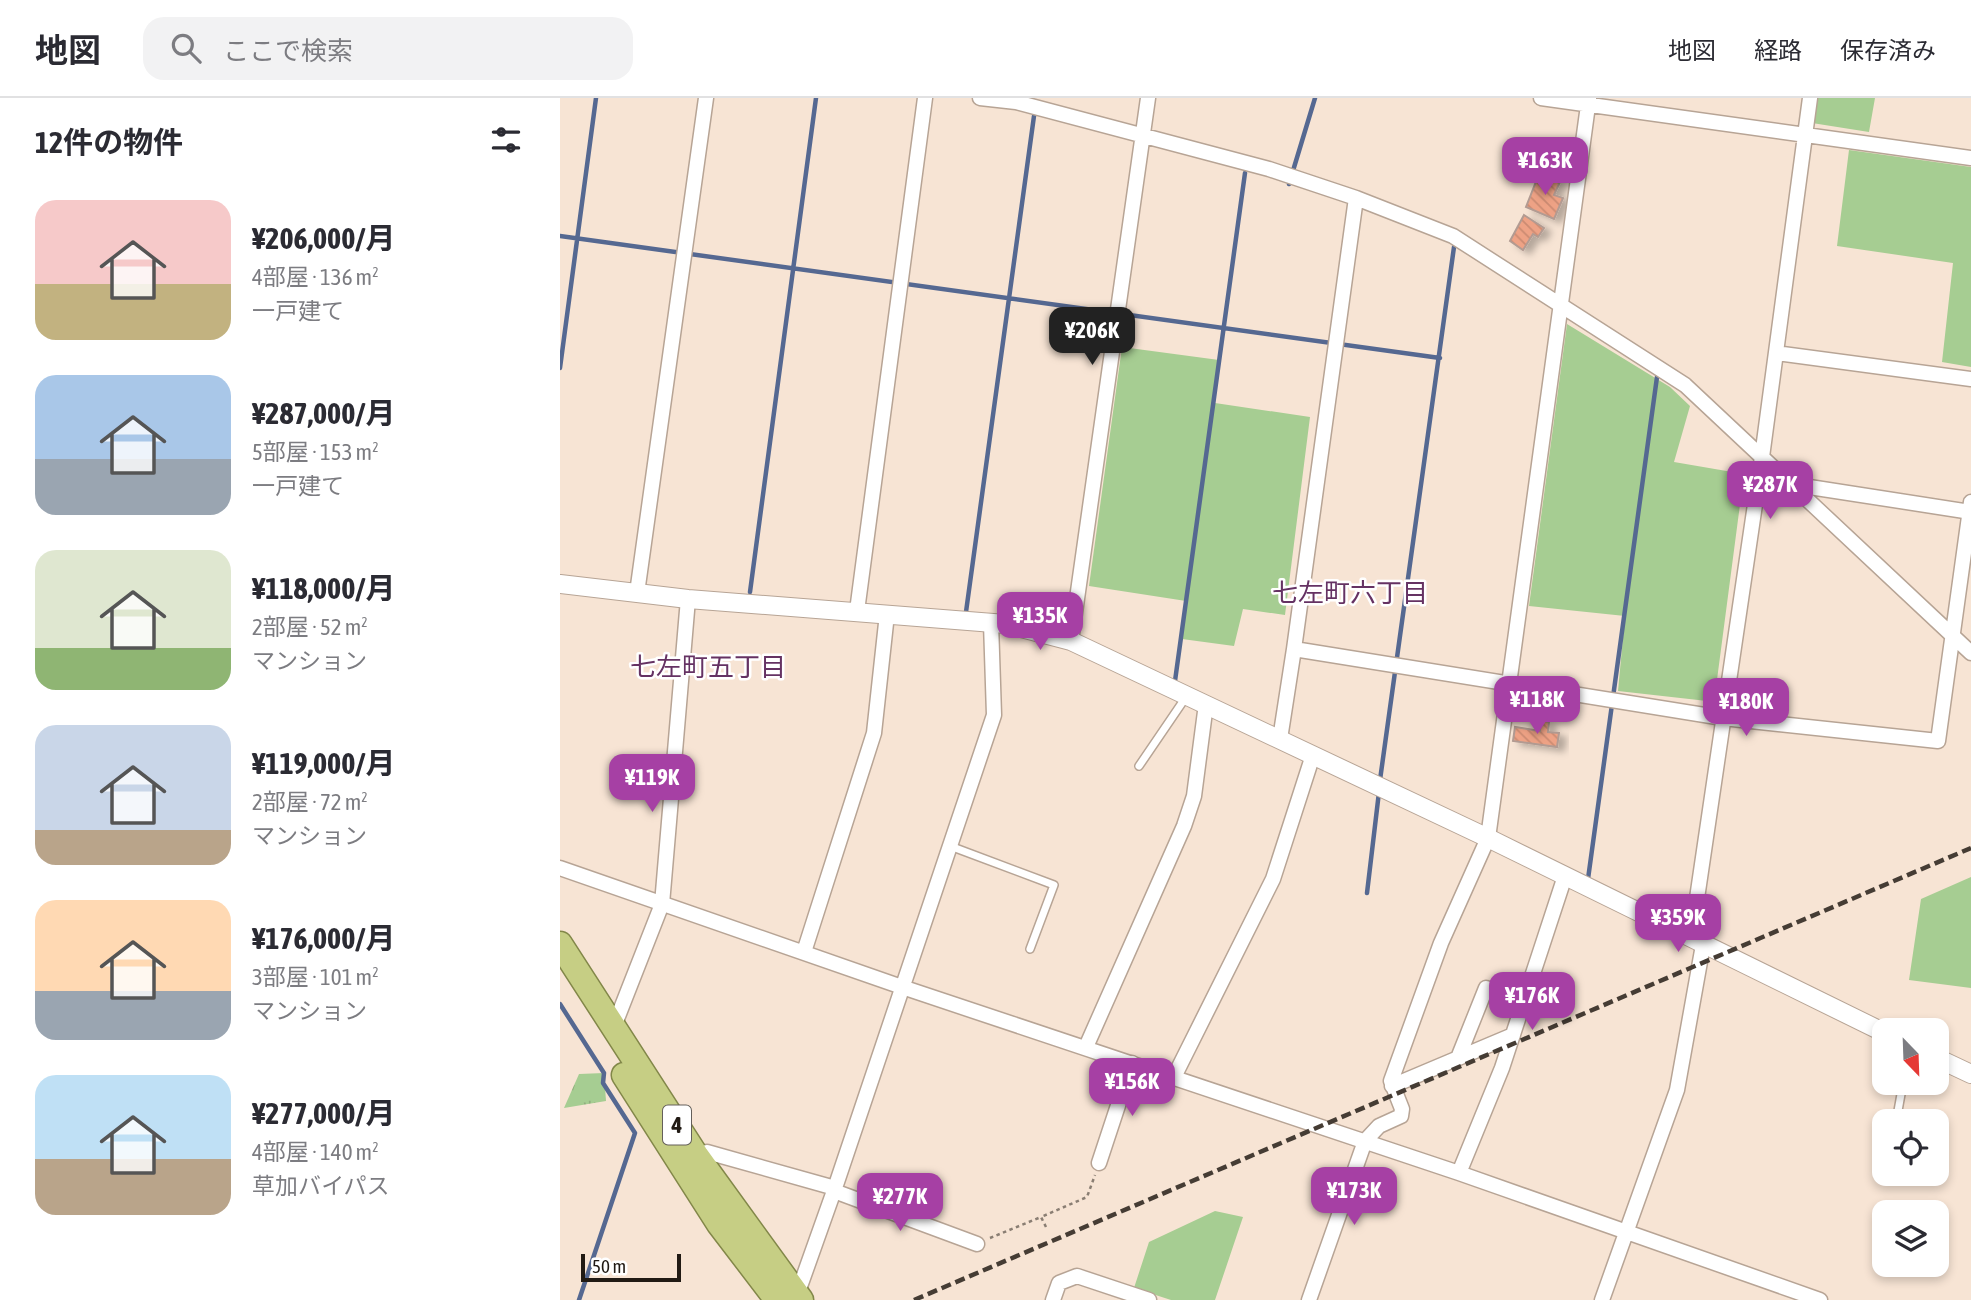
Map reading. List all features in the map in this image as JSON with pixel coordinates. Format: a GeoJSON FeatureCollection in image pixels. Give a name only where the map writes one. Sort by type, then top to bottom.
{"type":"FeatureCollection","features":[{"type":"Feature","properties":{"kind":"highway","name":"4"},"geometry":{"type":"LineString","coordinates":[[560,944],[613,1029],[792,1298]]}},
{"type":"Feature","properties":{"kind":"highway","name":"4"},"geometry":{"type":"LineString","coordinates":[[560,975],[719,1224],[792,1298]]}},
{"type":"Feature","properties":{"kind":"street"},"geometry":{"type":"LineString","coordinates":[[638,593],[706,98]]}},
{"type":"Feature","properties":{"kind":"street"},"geometry":{"type":"LineString","coordinates":[[857,611],[925,98]]}},
{"type":"Feature","properties":{"kind":"street"},"geometry":{"type":"LineString","coordinates":[[980,98],[1002,99],[1269,169],[1356,198],[1453,236],[1685,385],[1971,653]]}},
{"type":"Feature","properties":{"kind":"street"},"geometry":{"type":"LineString","coordinates":[[1071,641],[1148,98]]}},
{"type":"Feature","properties":{"kind":"street"},"geometry":{"type":"LineString","coordinates":[[1541,98],[1588,102],[1971,158]]}},
{"type":"Feature","properties":{"kind":"street"},"geometry":{"type":"LineString","coordinates":[[1602,1300],[1677,1090],[1723,718],[1762,457],[1810,98]]}},
{"type":"Feature","properties":{"kind":"street"},"geometry":{"type":"LineString","coordinates":[[1309,1300],[1366,1141],[1379,1126],[1401,1116],[1402,1109],[1391,1081],[1441,943],[1488,838],[1588,102]]}},
{"type":"Feature","properties":{"kind":"street"},"geometry":{"type":"LineString","coordinates":[[1280,739],[1356,198]]}},
{"type":"Feature","properties":{"kind":"street"},"geometry":{"type":"LineString","coordinates":[[1776,353],[1971,379]]}},
{"type":"Feature","properties":{"kind":"street"},"geometry":{"type":"LineString","coordinates":[[1294,649],[1723,718],[1938,741],[1971,508],[1790,484]]}},
{"type":"Feature","properties":{"kind":"street"},"geometry":{"type":"LineString","coordinates":[[560,584],[688,599],[1006,624],[1071,641],[1488,838],[1872,1027]]}},
{"type":"Feature","properties":{"kind":"street"},"geometry":{"type":"LineString","coordinates":[[613,1029],[662,904],[688,599]]}},
{"type":"Feature","properties":{"kind":"street"},"geometry":{"type":"LineString","coordinates":[[804,953],[874,733],[887,614]]}},
{"type":"Feature","properties":{"kind":"street"},"geometry":{"type":"LineString","coordinates":[[792,1298],[835,1189],[994,715],[991,623]]}},
{"type":"Feature","properties":{"kind":"street"},"geometry":{"type":"LineString","coordinates":[[1086,1047],[1184,826],[1194,796],[1206,704]]}},
{"type":"Feature","properties":{"kind":"street"},"geometry":{"type":"LineString","coordinates":[[1174,1077],[1273,879],[1313,755]]}},
{"type":"Feature","properties":{"kind":"street"},"geometry":{"type":"LineString","coordinates":[[560,868],[902,987],[1460,1173],[1820,1300]]}},
{"type":"Feature","properties":{"kind":"street"},"geometry":{"type":"LineString","coordinates":[[1460,1173],[1513,1035],[1565,876]]}},
{"type":"Feature","properties":{"kind":"street"},"geometry":{"type":"LineString","coordinates":[[1458,1058],[1486,988],[1523,1004]]}},
{"type":"Feature","properties":{"kind":"street"},"geometry":{"type":"LineString","coordinates":[[1392,1086],[1513,1035]]}},
{"type":"Feature","properties":{"kind":"street"},"geometry":{"type":"LineString","coordinates":[[1100,1163],[1132,1063]]}},
{"type":"Feature","properties":{"kind":"street"},"geometry":{"type":"LineString","coordinates":[[1950,1064],[1971,1074]]}},
{"type":"Feature","properties":{"kind":"street"},"geometry":{"type":"LineString","coordinates":[[696,1155],[707,1152],[835,1189],[977,1244]]}},
{"type":"Feature","properties":{"kind":"street"},"geometry":{"type":"LineString","coordinates":[[1052,1300],[1059,1283],[1077,1276],[1149,1300]]}},
{"type":"Feature","properties":{"kind":"lane"},"geometry":{"type":"LineString","coordinates":[[1139,766],[1187,695]]}},
{"type":"Feature","properties":{"kind":"lane"},"geometry":{"type":"LineString","coordinates":[[950,846],[1054,885],[1030,949]]}},
{"type":"Feature","properties":{"kind":"path"},"geometry":{"type":"LineString","coordinates":[[977,1244],[1087,1197],[1100,1163]]}},
{"type":"Feature","properties":{"kind":"path"},"geometry":{"type":"LineString","coordinates":[[1041,1217],[1046,1227]]}},
{"type":"Feature","properties":{"kind":"green space"},"geometry":{"type":"Polygon","coordinates":[[[1815,98],[1875,98],[1869,132],[1812,123],[1815,98]]]}},
{"type":"Feature","properties":{"kind":"green space"},"geometry":{"type":"Polygon","coordinates":[[[1849,150],[1971,167],[1971,367],[1942,362],[1953,263],[1837,246],[1849,150]]]}},
{"type":"Feature","properties":{"kind":"green space"},"geometry":{"type":"Polygon","coordinates":[[[1567,324],[1670,387],[1690,406],[1674,462],[1744,474],[1715,695],[1707,701],[1618,691],[1625,616],[1529,606],[1567,324]]]}},
{"type":"Feature","properties":{"kind":"green space"},"geometry":{"type":"Polygon","coordinates":[[[1122,347],[1219,360],[1215,403],[1310,417],[1285,615],[1243,609],[1234,646],[1182,639],[1186,601],[1089,586],[1122,347]]]}},
{"type":"Feature","properties":{"kind":"green space"},"geometry":{"type":"Polygon","coordinates":[[[1971,877],[1971,988],[1909,980],[1921,899],[1971,877]]]}},
{"type":"Feature","properties":{"kind":"green space"},"geometry":{"type":"Polygon","coordinates":[[[604,1073],[606,1101],[564,1108],[579,1074],[604,1073]]]}},
{"type":"Feature","properties":{"kind":"green space"},"geometry":{"type":"Polygon","coordinates":[[[1215,1211],[1243,1217],[1215,1300],[1171,1300],[1134,1288],[1149,1242],[1215,1211]]]}},
{"type":"Feature","properties":{"kind":"building"},"geometry":{"type":"Polygon","coordinates":[[[1539,174],[1560,182],[1554,195],[1563,198],[1554,219],[1526,207],[1539,174]]]}},
{"type":"Feature","properties":{"kind":"building"},"geometry":{"type":"Polygon","coordinates":[[[1524,215],[1544,228],[1538,237],[1533,234],[1523,250],[1510,241],[1524,215]]]}},
{"type":"Feature","properties":{"kind":"building"},"geometry":{"type":"Polygon","coordinates":[[[1541,720],[1549,722],[1548,732],[1559,733],[1557,747],[1513,741],[1515,727],[1540,731],[1541,720]]]}},
{"type":"Feature","properties":{"kind":"waterway"},"geometry":{"type":"LineString","coordinates":[[560,368],[596,98]]}},
{"type":"Feature","properties":{"kind":"waterway"},"geometry":{"type":"LineString","coordinates":[[750,592],[816,98]]}},
{"type":"Feature","properties":{"kind":"waterway"},"geometry":{"type":"LineString","coordinates":[[1289,184],[1315,98]]}},
{"type":"Feature","properties":{"kind":"waterway"},"geometry":{"type":"LineString","coordinates":[[966,612],[1034,116]]}},
{"type":"Feature","properties":{"kind":"waterway"},"geometry":{"type":"LineString","coordinates":[[1175,681],[1245,173]]}},
{"type":"Feature","properties":{"kind":"waterway"},"geometry":{"type":"LineString","coordinates":[[560,236],[1440,358]]}},
{"type":"Feature","properties":{"kind":"waterway"},"geometry":{"type":"LineString","coordinates":[[1380,780],[1454,247]]}},
{"type":"Feature","properties":{"kind":"waterway"},"geometry":{"type":"LineString","coordinates":[[1588,879],[1657,377]]}},
{"type":"Feature","properties":{"kind":"waterway"},"geometry":{"type":"LineString","coordinates":[[1367,893],[1379,792]]}},
{"type":"Feature","properties":{"kind":"waterway"},"geometry":{"type":"LineString","coordinates":[[560,1004],[604,1073],[603,1083],[635,1133],[579,1300]]}},
{"type":"Feature","properties":{"kind":"railway"},"geometry":{"type":"LineString","coordinates":[[914,1300],[1971,848]]}},
{"type":"Feature","properties":{"kind":"district","name":"七左町六丁目"},"geometry":{"type":"Point","coordinates":[1350,593]}},
{"type":"Feature","properties":{"kind":"district","name":"七左町五丁目"},"geometry":{"type":"Point","coordinates":[708,667]}}]}
